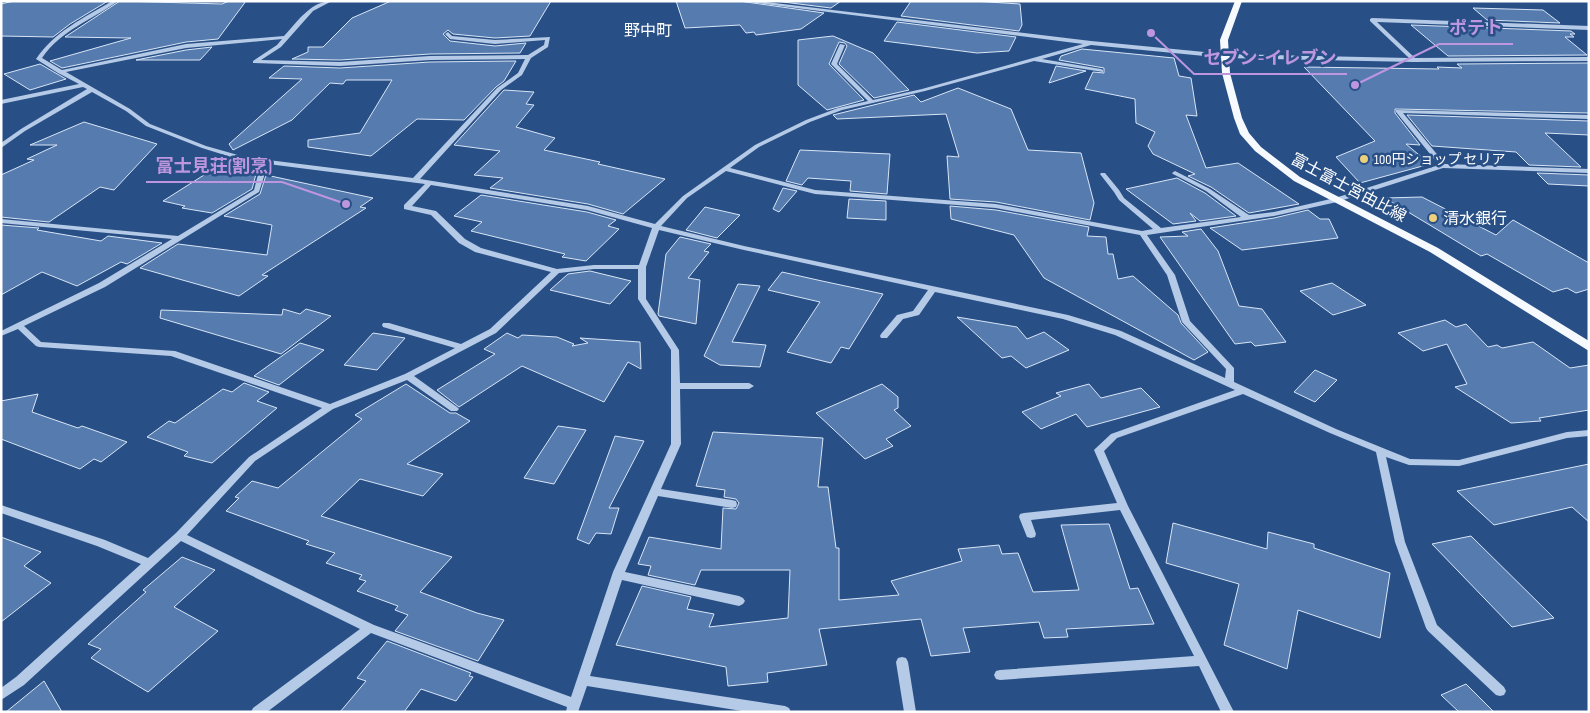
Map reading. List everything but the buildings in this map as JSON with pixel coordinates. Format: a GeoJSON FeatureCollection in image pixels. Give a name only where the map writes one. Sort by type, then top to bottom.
{"type":"FeatureCollection","features":[{"type":"Feature","properties":{"kind":"main road","name":"富士富士宮由比線"},"geometry":{"type":"LineString","coordinates":[[1240,1],[1224,40],[1226,73],[1238,118],[1245,134],[1258,149],[1297,179],[1434,250],[1589,347]]}},
{"type":"Feature","properties":{"kind":"street"},"geometry":{"type":"LineString","coordinates":[[116,1],[58,38],[44,50],[39,60],[128,110],[148,125],[204,147],[244,159],[415,180],[588,208],[656,227],[1065,317],[1118,334],[1333,431],[1409,462],[1459,463],[1567,435],[1589,433]]}},
{"type":"Feature","properties":{"kind":"street"},"geometry":{"type":"LineString","coordinates":[[330,1],[311,10],[280,46],[255,62],[340,64],[430,58],[529,57]]}},
{"type":"Feature","properties":{"kind":"street"},"geometry":{"type":"LineString","coordinates":[[743,1],[1091,43],[1225,56],[1414,60],[1589,59]]}},
{"type":"Feature","properties":{"kind":"street"},"geometry":{"type":"LineString","coordinates":[[1414,60],[1372,20],[1589,28]]}},
{"type":"Feature","properties":{"kind":"street"},"geometry":{"type":"LineString","coordinates":[[415,180],[499,89],[520,74],[529,57],[546,46],[548,38],[495,42],[450,37],[448,34]]}},
{"type":"Feature","properties":{"kind":"street"},"geometry":{"type":"LineString","coordinates":[[60,72],[186,46],[286,38]]}},
{"type":"Feature","properties":{"kind":"street"},"geometry":{"type":"LineString","coordinates":[[180,536],[370,628],[573,708],[618,575],[676,444],[675,350],[642,299],[642,266],[656,227],[686,197],[724,169],[757,146],[808,121],[840,108],[923,90],[1091,43]]}},
{"type":"Feature","properties":{"kind":"street"},"geometry":{"type":"LineString","coordinates":[[842,45],[834,64],[871,100]]}},
{"type":"Feature","properties":{"kind":"street"},"geometry":{"type":"LineString","coordinates":[[1032,59],[1101,71]]}},
{"type":"Feature","properties":{"kind":"street"},"geometry":{"type":"LineString","coordinates":[[1,102],[83,85]]}},
{"type":"Feature","properties":{"kind":"street"},"geometry":{"type":"LineString","coordinates":[[1,146],[23,130],[90,90]]}},
{"type":"Feature","properties":{"kind":"street"},"geometry":{"type":"LineString","coordinates":[[1443,166],[1398,111],[1589,117]]}},
{"type":"Feature","properties":{"kind":"street"},"geometry":{"type":"LineString","coordinates":[[1,334],[102,284],[256,191],[265,162]]}},
{"type":"Feature","properties":{"kind":"street"},"geometry":{"type":"LineString","coordinates":[[724,169],[815,192],[996,206],[1142,233],[1274,214],[1337,200],[1443,166],[1589,171]]}},
{"type":"Feature","properties":{"kind":"street"},"geometry":{"type":"LineString","coordinates":[[1174,173],[1208,190],[1248,218]]}},
{"type":"Feature","properties":{"kind":"street"},"geometry":{"type":"LineString","coordinates":[[1103,174],[1121,199],[1159,230]]}},
{"type":"Feature","properties":{"kind":"street"},"geometry":{"type":"LineString","coordinates":[[429,182],[408,207],[433,213],[462,241],[478,250],[557,271],[594,267],[642,266]]}},
{"type":"Feature","properties":{"kind":"street"},"geometry":{"type":"LineString","coordinates":[[1,221],[180,238]]}},
{"type":"Feature","properties":{"kind":"street"},"geometry":{"type":"LineString","coordinates":[[1142,233],[1170,275],[1186,322],[1230,368],[1229,384]]}},
{"type":"Feature","properties":{"kind":"street"},"geometry":{"type":"LineString","coordinates":[[1,695],[20,681],[180,536],[252,459],[330,407],[408,376],[493,331],[557,271]]}},
{"type":"Feature","properties":{"kind":"street"},"geometry":{"type":"LineString","coordinates":[[884,336],[900,317],[916,314],[933,289]]}},
{"type":"Feature","properties":{"kind":"street"},"geometry":{"type":"LineString","coordinates":[[18,325],[39,344],[172,354],[330,407]]}},
{"type":"Feature","properties":{"kind":"street"},"geometry":{"type":"LineString","coordinates":[[386,325],[461,347]]}},
{"type":"Feature","properties":{"kind":"street"},"geometry":{"type":"LineString","coordinates":[[408,376],[454,409]]}},
{"type":"Feature","properties":{"kind":"street"},"geometry":{"type":"LineString","coordinates":[[675,386],[749,386]]}},
{"type":"Feature","properties":{"kind":"street"},"geometry":{"type":"LineString","coordinates":[[1228,712],[1123,506],[1099,450],[1114,436],[1244,390]]}},
{"type":"Feature","properties":{"kind":"street"},"geometry":{"type":"LineString","coordinates":[[1380,450],[1400,542],[1432,628],[1500,691]]}},
{"type":"Feature","properties":{"kind":"street"},"geometry":{"type":"LineString","coordinates":[[654,492],[732,504]]}},
{"type":"Feature","properties":{"kind":"street"},"geometry":{"type":"LineString","coordinates":[[1031,534],[1024,517],[1123,506]]}},
{"type":"Feature","properties":{"kind":"street"},"geometry":{"type":"LineString","coordinates":[[1,509],[101,543],[149,563]]}},
{"type":"Feature","properties":{"kind":"street"},"geometry":{"type":"LineString","coordinates":[[618,575],[739,601]]}},
{"type":"Feature","properties":{"kind":"street"},"geometry":{"type":"LineString","coordinates":[[258,712],[370,628]]}},
{"type":"Feature","properties":{"kind":"street"},"geometry":{"type":"LineString","coordinates":[[1000,675],[1201,661]]}},
{"type":"Feature","properties":{"kind":"street"},"geometry":{"type":"LineString","coordinates":[[902,662],[910,712]]}},
{"type":"Feature","properties":{"kind":"street"},"geometry":{"type":"LineString","coordinates":[[582,680],[784,712]]}},
{"type":"Feature","properties":{"kind":"place","name":"セブン-イレブン"},"geometry":{"type":"Point","coordinates":[1151,33]}},
{"type":"Feature","properties":{"kind":"place","name":"ポテト"},"geometry":{"type":"Point","coordinates":[1355,85]}},
{"type":"Feature","properties":{"kind":"place","name":"100円ショップ セリア"},"geometry":{"type":"Point","coordinates":[1364,159]}},
{"type":"Feature","properties":{"kind":"place","name":"富士見荘(割烹)"},"geometry":{"type":"Point","coordinates":[346,204]}},
{"type":"Feature","properties":{"kind":"place","name":"清水銀行"},"geometry":{"type":"Point","coordinates":[1433,218]}},
{"type":"Feature","properties":{"kind":"district","name":"野中町"},"geometry":{"type":"Point","coordinates":[648,30]}}]}
